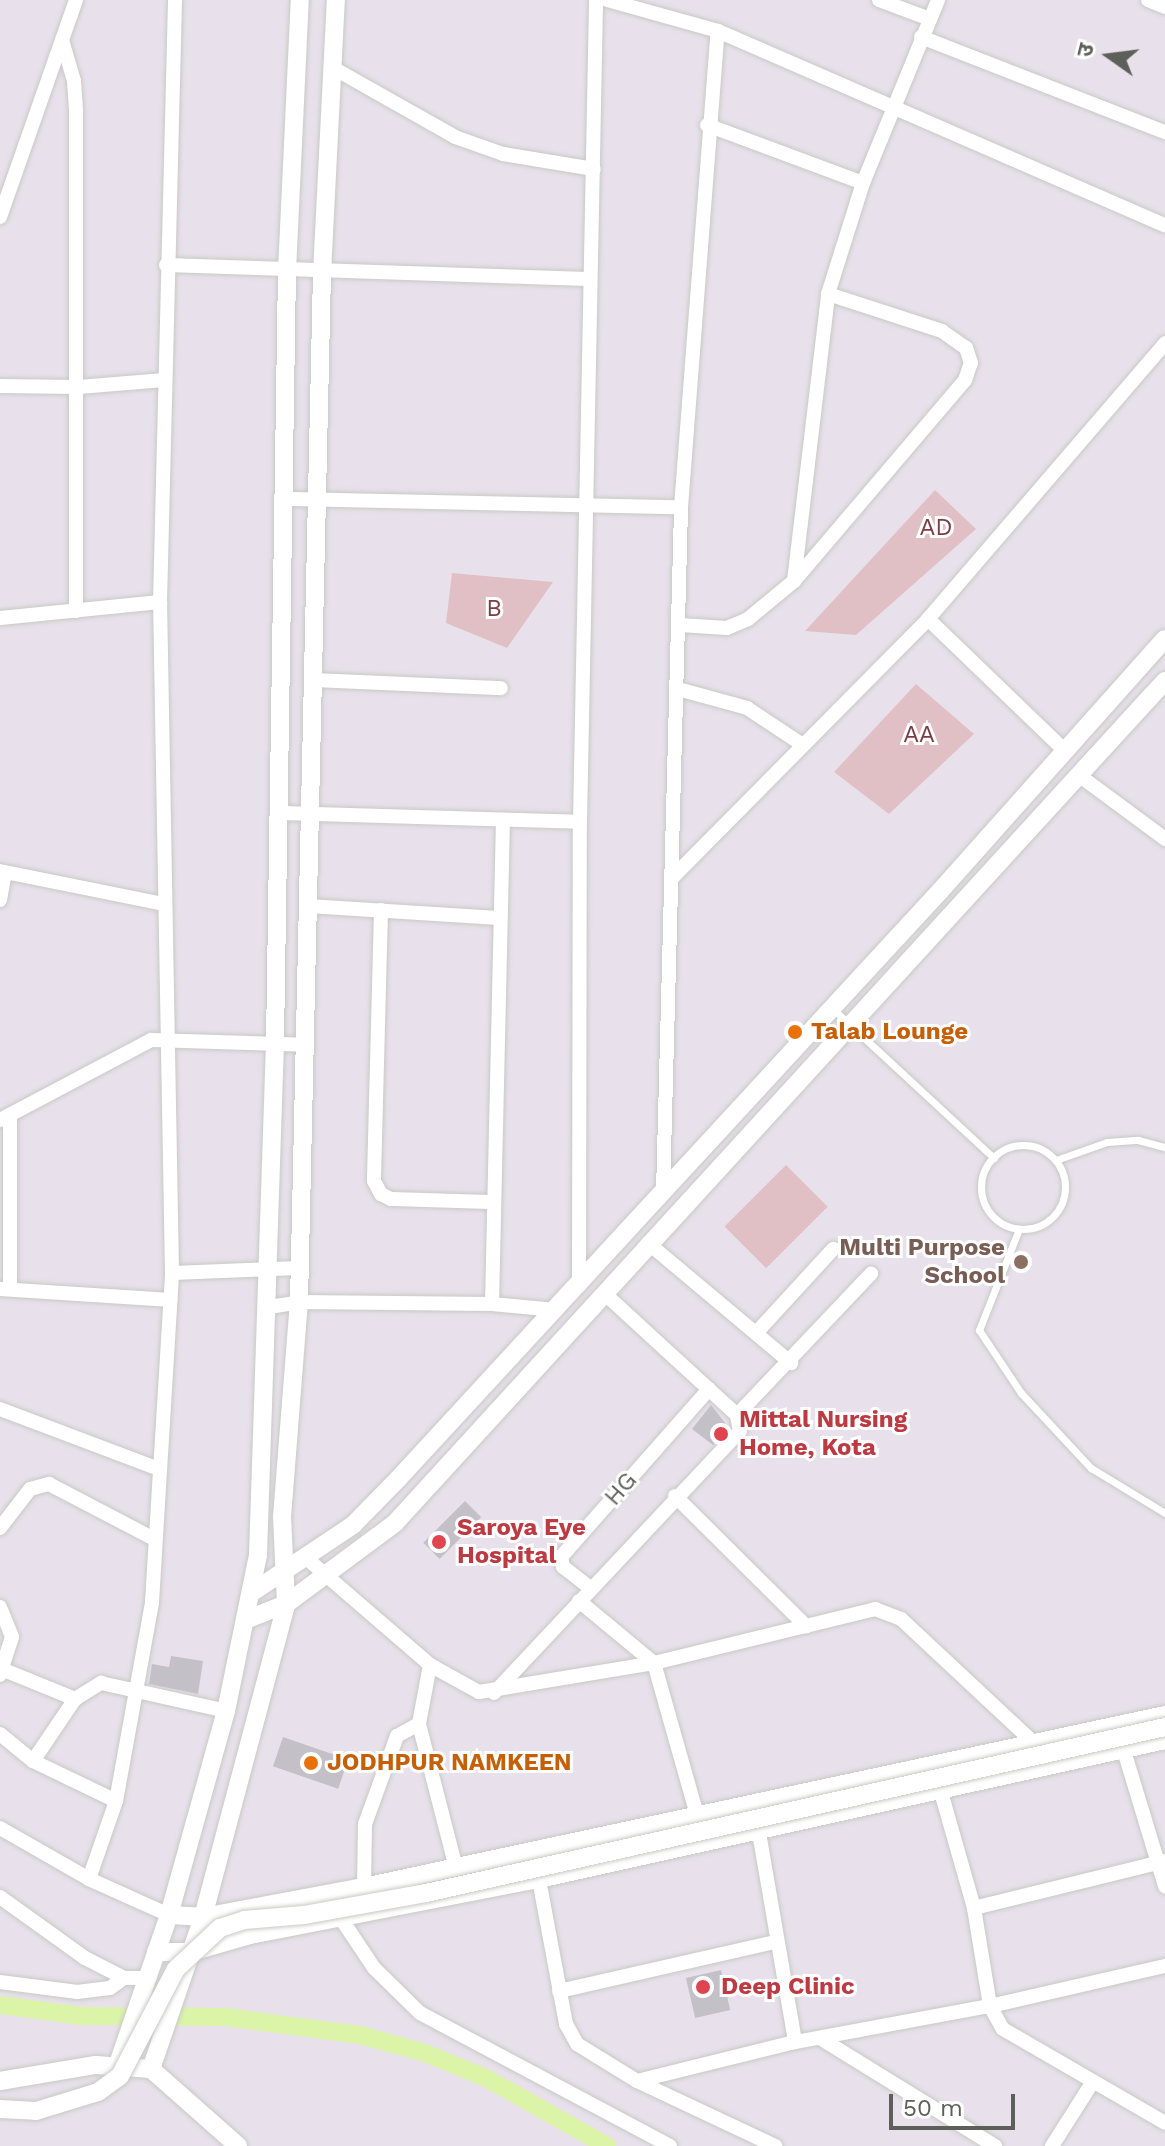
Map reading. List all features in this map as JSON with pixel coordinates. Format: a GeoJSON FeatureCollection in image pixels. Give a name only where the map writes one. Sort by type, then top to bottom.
{"type":"FeatureCollection","features":[{"type":"Feature","properties":{"kind":"street"},"geometry":{"type":"LineString","coordinates":[[0,217],[76,0]]}},
{"type":"Feature","properties":{"kind":"street"},"geometry":{"type":"LineString","coordinates":[[89,1879],[116,1801],[139,1690],[154,1539],[156,1468],[171,1300],[164,1039],[160,602],[175,0]]}},
{"type":"Feature","properties":{"kind":"street"},"geometry":{"type":"LineString","coordinates":[[118,2064],[169,1915],[226,1711],[254,1591],[269,1307],[287,499],[287,271],[300,0]]}},
{"type":"Feature","properties":{"kind":"street"},"geometry":{"type":"LineString","coordinates":[[156,2061],[203,1917],[286,1604],[283,1485],[299,1302],[322,273],[335,69],[336,0]]}},
{"type":"Feature","properties":{"kind":"street"},"geometry":{"type":"LineString","coordinates":[[579,1286],[580,822],[590,504],[588,279],[594,169],[596,0]]}},
{"type":"Feature","properties":{"kind":"street"},"geometry":{"type":"LineString","coordinates":[[607,0],[718,31],[1165,225]]}},
{"type":"Feature","properties":{"kind":"street"},"geometry":{"type":"LineString","coordinates":[[879,0],[930,19]]}},
{"type":"Feature","properties":{"kind":"street"},"geometry":{"type":"LineString","coordinates":[[794,581],[828,294],[863,183],[938,0]]}},
{"type":"Feature","properties":{"kind":"street"},"geometry":{"type":"LineString","coordinates":[[1148,0],[1165,7]]}},
{"type":"Feature","properties":{"kind":"street"},"geometry":{"type":"LineString","coordinates":[[663,1192],[681,507],[707,125],[718,31]]}},
{"type":"Feature","properties":{"kind":"street"},"geometry":{"type":"LineString","coordinates":[[921,37],[1165,132]]}},
{"type":"Feature","properties":{"kind":"street"},"geometry":{"type":"LineString","coordinates":[[62,40],[75,96],[79,387],[76,611]]}},
{"type":"Feature","properties":{"kind":"street"},"geometry":{"type":"LineString","coordinates":[[335,69],[455,137],[503,154],[594,169]]}},
{"type":"Feature","properties":{"kind":"street"},"geometry":{"type":"LineString","coordinates":[[707,125],[863,183]]}},
{"type":"Feature","properties":{"kind":"street"},"geometry":{"type":"LineString","coordinates":[[166,265],[322,273],[588,279]]}},
{"type":"Feature","properties":{"kind":"street"},"geometry":{"type":"LineString","coordinates":[[680,625],[727,628],[748,619],[794,581],[965,380],[971,363],[966,348],[942,331],[828,294]]}},
{"type":"Feature","properties":{"kind":"street"},"geometry":{"type":"LineString","coordinates":[[671,879],[928,619],[1165,343]]}},
{"type":"Feature","properties":{"kind":"street"},"geometry":{"type":"LineString","coordinates":[[0,386],[79,387],[164,380]]}},
{"type":"Feature","properties":{"kind":"street"},"geometry":{"type":"LineString","coordinates":[[287,499],[681,507]]}},
{"type":"Feature","properties":{"kind":"street"},"geometry":{"type":"LineString","coordinates":[[0,618],[160,602]]}},
{"type":"Feature","properties":{"kind":"street"},"geometry":{"type":"LineString","coordinates":[[928,619],[1065,751]]}},
{"type":"Feature","properties":{"kind":"street"},"geometry":{"type":"LineString","coordinates":[[254,1591],[353,1525],[579,1286],[1165,639]]}},
{"type":"Feature","properties":{"kind":"street"},"geometry":{"type":"LineString","coordinates":[[315,680],[501,688]]}},
{"type":"Feature","properties":{"kind":"street"},"geometry":{"type":"LineString","coordinates":[[248,1619],[286,1604],[395,1523],[1165,681]]}},
{"type":"Feature","properties":{"kind":"street"},"geometry":{"type":"LineString","coordinates":[[678,689],[747,708],[803,745]]}},
{"type":"Feature","properties":{"kind":"street"},"geometry":{"type":"LineString","coordinates":[[1080,776],[1165,839]]}},
{"type":"Feature","properties":{"kind":"street"},"geometry":{"type":"LineString","coordinates":[[280,813],[580,822]]}},
{"type":"Feature","properties":{"kind":"street"},"geometry":{"type":"LineString","coordinates":[[492,1304],[491,1202],[503,820]]}},
{"type":"Feature","properties":{"kind":"street"},"geometry":{"type":"LineString","coordinates":[[0,900],[2,872],[164,904]]}},
{"type":"Feature","properties":{"kind":"street"},"geometry":{"type":"LineString","coordinates":[[307,906],[500,918]]}},
{"type":"Feature","properties":{"kind":"street"},"geometry":{"type":"LineString","coordinates":[[381,910],[374,1181],[381,1194],[391,1199],[491,1202]]}},
{"type":"Feature","properties":{"kind":"street"},"geometry":{"type":"LineString","coordinates":[[171,1300],[5,1288],[5,1119],[135,1044],[164,1039],[306,1045]]}},
{"type":"Feature","properties":{"kind":"street"},"geometry":{"type":"LineString","coordinates":[[648,1243],[791,1363]]}},
{"type":"Feature","properties":{"kind":"street"},"geometry":{"type":"LineString","coordinates":[[757,1332],[833,1249]]}},
{"type":"Feature","properties":{"kind":"street"},"geometry":{"type":"LineString","coordinates":[[172,1273],[298,1268]]}},
{"type":"Feature","properties":{"kind":"street"},"geometry":{"type":"LineString","coordinates":[[737,1415],[791,1363],[871,1274]]}},
{"type":"Feature","properties":{"kind":"street"},"geometry":{"type":"LineString","coordinates":[[494,1693],[675,1496],[735,1439],[741,1424],[737,1415],[604,1293]]}},
{"type":"Feature","properties":{"kind":"street"},"geometry":{"type":"LineString","coordinates":[[269,1307],[299,1302],[492,1304],[556,1310]]}},
{"type":"Feature","properties":{"kind":"street","name":"HG"},"geometry":{"type":"LineString","coordinates":[[589,1587],[563,1567],[561,1557],[709,1389]]}},
{"type":"Feature","properties":{"kind":"street"},"geometry":{"type":"LineString","coordinates":[[0,1409],[156,1468]]}},
{"type":"Feature","properties":{"kind":"street"},"geometry":{"type":"LineString","coordinates":[[0,1528],[30,1489],[49,1484],[154,1539]]}},
{"type":"Feature","properties":{"kind":"street"},"geometry":{"type":"LineString","coordinates":[[675,1496],[806,1626]]}},
{"type":"Feature","properties":{"kind":"street"},"geometry":{"type":"LineString","coordinates":[[305,1557],[430,1665],[462,1686],[494,1693],[654,1663],[875,1609],[901,1619],[1032,1741]]}},
{"type":"Feature","properties":{"kind":"street"},"geometry":{"type":"LineString","coordinates":[[579,1601],[654,1663],[698,1814],[702,1842]]}},
{"type":"Feature","properties":{"kind":"street"},"geometry":{"type":"LineString","coordinates":[[0,1607],[12,1637],[2,1673],[75,1699]]}},
{"type":"Feature","properties":{"kind":"street"},"geometry":{"type":"LineString","coordinates":[[430,1665],[419,1724],[456,1868]]}},
{"type":"Feature","properties":{"kind":"street"},"geometry":{"type":"LineString","coordinates":[[33,1761],[75,1699],[101,1683],[226,1711]]}},
{"type":"Feature","properties":{"kind":"street"},"geometry":{"type":"LineString","coordinates":[[0,1828],[89,1879],[169,1915],[203,1917],[456,1868],[698,1814],[753,1805],[1032,1741],[1116,1728],[1165,1715]]}},
{"type":"Feature","properties":{"kind":"street"},"geometry":{"type":"LineString","coordinates":[[364,1887],[365,1824],[397,1736],[419,1724]]}},
{"type":"Feature","properties":{"kind":"street"},"geometry":{"type":"LineString","coordinates":[[0,2109],[36,2111],[98,2092],[120,2076],[176,1969],[220,1928],[244,1920],[304,1915],[426,1893],[1165,1727]]}},
{"type":"Feature","properties":{"kind":"street"},"geometry":{"type":"LineString","coordinates":[[1116,1728],[1162,1861],[1165,1886]]}},
{"type":"Feature","properties":{"kind":"street"},"geometry":{"type":"LineString","coordinates":[[0,1734],[33,1761],[116,1801]]}},
{"type":"Feature","properties":{"kind":"street"},"geometry":{"type":"LineString","coordinates":[[156,1952],[191,1952],[250,1935],[341,1921],[759,1832],[1165,1740]]}},
{"type":"Feature","properties":{"kind":"street"},"geometry":{"type":"LineString","coordinates":[[941,1792],[974,1908],[990,2006],[1019,2042],[1165,2123]]}},
{"type":"Feature","properties":{"kind":"street"},"geometry":{"type":"LineString","coordinates":[[753,1805],[795,2042]]}},
{"type":"Feature","properties":{"kind":"street"},"geometry":{"type":"LineString","coordinates":[[532,1850],[559,1991],[577,2044],[637,2081],[775,2146]]}},
{"type":"Feature","properties":{"kind":"street"},"geometry":{"type":"LineString","coordinates":[[974,1908],[1162,1861]]}},
{"type":"Feature","properties":{"kind":"street"},"geometry":{"type":"LineString","coordinates":[[327,1892],[341,1921],[374,1968],[420,2013],[670,2146]]}},
{"type":"Feature","properties":{"kind":"street"},"geometry":{"type":"LineString","coordinates":[[0,1897],[124,1978],[146,1983]]}},
{"type":"Feature","properties":{"kind":"street"},"geometry":{"type":"LineString","coordinates":[[559,1991],[775,1942]]}},
{"type":"Feature","properties":{"kind":"street"},"geometry":{"type":"LineString","coordinates":[[637,2081],[795,2042],[990,2006],[1165,1966]]}},
{"type":"Feature","properties":{"kind":"street"},"geometry":{"type":"LineString","coordinates":[[0,1982],[77,1992],[110,1988],[124,1978]]}},
{"type":"Feature","properties":{"kind":"street"},"geometry":{"type":"LineString","coordinates":[[820,2038],[995,2146]]}},
{"type":"Feature","properties":{"kind":"street"},"geometry":{"type":"LineString","coordinates":[[0,2081],[156,2061]]}},
{"type":"Feature","properties":{"kind":"street"},"geometry":{"type":"LineString","coordinates":[[156,2061],[238,2146]]}},
{"type":"Feature","properties":{"kind":"street"},"geometry":{"type":"LineString","coordinates":[[1052,2146],[1092,2083]]}},
{"type":"Feature","properties":{"kind":"lane"},"geometry":{"type":"LineString","coordinates":[[830,1007],[994,1158]]}},
{"type":"Feature","properties":{"kind":"lane"},"geometry":{"type":"LineString","coordinates":[[1056,1160],[1107,1142],[1138,1140],[1165,1147]]}},
{"type":"Feature","properties":{"kind":"lane"},"geometry":{"type":"LineString","coordinates":[[1028,1145],[1056,1160],[1064,1175],[1060,1207],[1035,1227],[1019,1229],[990,1213],[983,1198],[982,1182],[994,1158],[1012,1146],[1028,1145]]}},
{"type":"Feature","properties":{"kind":"lane"},"geometry":{"type":"LineString","coordinates":[[1019,1229],[979,1330],[1021,1393],[1091,1468],[1165,1513]]}},
{"type":"Feature","properties":{"kind":"green space","name":"AD"},"geometry":{"type":"Polygon","coordinates":[[[935,490],[976,529],[856,635],[805,631],[935,490]]]}},
{"type":"Feature","properties":{"kind":"green space","name":"B"},"geometry":{"type":"Polygon","coordinates":[[[452,573],[553,582],[507,648],[446,623],[452,573]]]}},
{"type":"Feature","properties":{"kind":"green space","name":"AA"},"geometry":{"type":"Polygon","coordinates":[[[916,684],[974,734],[889,814],[834,772],[916,684]]]}},
{"type":"Feature","properties":{"kind":"green space"},"geometry":{"type":"Polygon","coordinates":[[[786,1165],[828,1207],[766,1268],[724,1227],[786,1165]]]}},
{"type":"Feature","properties":{"kind":"building"},"geometry":{"type":"Polygon","coordinates":[[[711,1405],[729,1428],[713,1445],[692,1429],[711,1405]]]}},
{"type":"Feature","properties":{"kind":"building"},"geometry":{"type":"Polygon","coordinates":[[[465,1501],[481,1517],[440,1559],[423,1543],[465,1501]]]}},
{"type":"Feature","properties":{"kind":"building"},"geometry":{"type":"Polygon","coordinates":[[[171,1656],[203,1661],[198,1694],[149,1684],[152,1664],[169,1667],[171,1656]]]}},
{"type":"Feature","properties":{"kind":"building","name":"JODHPUR NAMKEEN"},"geometry":{"type":"Polygon","coordinates":[[[283,1737],[348,1759],[338,1789],[273,1766],[283,1737]]]}},
{"type":"Feature","properties":{"kind":"building"},"geometry":{"type":"Polygon","coordinates":[[[721,1970],[730,2010],[695,2018],[686,1978],[721,1970]]]}},
{"type":"Feature","properties":{"kind":"waterway"},"geometry":{"type":"LineString","coordinates":[[0,2005],[81,2016],[225,2017],[360,2035],[425,2053],[486,2078],[607,2146]]}},
{"type":"Feature","properties":{"kind":"place","name":"Talab Lounge"},"geometry":{"type":"Point","coordinates":[795,1032]}},
{"type":"Feature","properties":{"kind":"place","name":"Multi Purpose School"},"geometry":{"type":"Point","coordinates":[1021,1262]}},
{"type":"Feature","properties":{"kind":"place","name":"Mittal Nursing Home, Kota"},"geometry":{"type":"Point","coordinates":[721,1434]}},
{"type":"Feature","properties":{"kind":"place","name":"Saroya Eye Hospital"},"geometry":{"type":"Point","coordinates":[439,1542]}},
{"type":"Feature","properties":{"kind":"place","name":"JODHPUR NAMKEEN"},"geometry":{"type":"Point","coordinates":[311,1763]}},
{"type":"Feature","properties":{"kind":"place","name":"Deep Clinic"},"geometry":{"type":"Point","coordinates":[703,1987]}}]}
